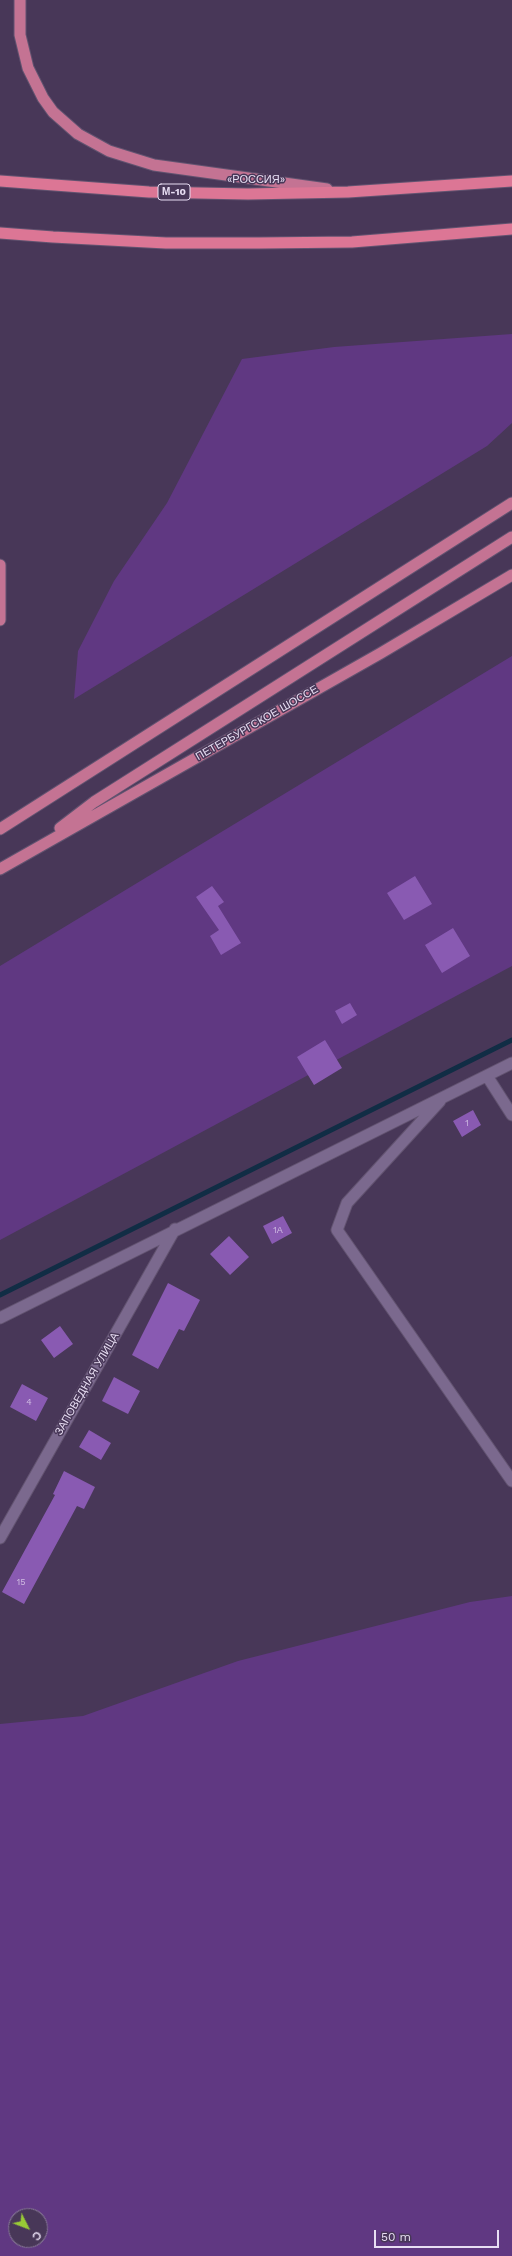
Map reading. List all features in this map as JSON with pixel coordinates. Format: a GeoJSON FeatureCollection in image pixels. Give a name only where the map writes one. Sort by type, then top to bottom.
{"type":"FeatureCollection","features":[{"type":"Feature","properties":{"kind":"highway","name":"«РОССИЯ»"},"geometry":{"type":"LineString","coordinates":[[0,181],[149,192],[248,194],[348,192],[512,181]]}},
{"type":"Feature","properties":{"kind":"highway"},"geometry":{"type":"LineString","coordinates":[[0,232],[53,237],[166,243],[352,242],[512,229]]}},
{"type":"Feature","properties":{"kind":"main road"},"geometry":{"type":"LineString","coordinates":[[20,0],[20,35],[26,63],[34,84],[46,103],[65,124],[97,145],[127,158],[154,165],[348,192]]}},
{"type":"Feature","properties":{"kind":"main road"},"geometry":{"type":"LineString","coordinates":[[0,829],[512,503]]}},
{"type":"Feature","properties":{"kind":"main road"},"geometry":{"type":"LineString","coordinates":[[20,856],[94,802],[512,537]]}},
{"type":"Feature","properties":{"kind":"main road"},"geometry":{"type":"LineString","coordinates":[[0,565],[0,620]]}},
{"type":"Feature","properties":{"kind":"main road","name":"ПЕТЕРБУРГСКОЕ ШОССЕ"},"geometry":{"type":"LineString","coordinates":[[0,869],[20,856],[381,653],[512,575]]}},
{"type":"Feature","properties":{"kind":"street"},"geometry":{"type":"LineString","coordinates":[[0,1318],[175,1229],[512,1064]]}},
{"type":"Feature","properties":{"kind":"street"},"geometry":{"type":"LineString","coordinates":[[487,1076],[512,1115]]}},
{"type":"Feature","properties":{"kind":"street"},"geometry":{"type":"LineString","coordinates":[[445,1096],[347,1203],[337,1230],[512,1481]]}},
{"type":"Feature","properties":{"kind":"street","name":"ЗАПОВЕДНАЯ УЛИЦА"},"geometry":{"type":"LineString","coordinates":[[0,1538],[175,1229]]}},
{"type":"Feature","properties":{"kind":"shaded area"},"geometry":{"type":"Polygon","coordinates":[[[512,334],[512,423],[487,446],[74,699],[78,651],[114,581],[167,503],[242,359],[334,347],[512,334]]]}},
{"type":"Feature","properties":{"kind":"shaded area"},"geometry":{"type":"Polygon","coordinates":[[[512,656],[512,966],[0,1240],[0,966],[512,656]]]}},
{"type":"Feature","properties":{"kind":"shaded area"},"geometry":{"type":"Polygon","coordinates":[[[512,1596],[512,2256],[0,2256],[0,1724],[83,1716],[238,1661],[470,1602],[512,1596]]]}},
{"type":"Feature","properties":{"kind":"building"},"geometry":{"type":"Polygon","coordinates":[[[415,876],[432,904],[404,920],[387,893],[415,876]]]}},
{"type":"Feature","properties":{"kind":"building"},"geometry":{"type":"Polygon","coordinates":[[[212,886],[224,902],[218,906],[241,943],[221,955],[210,936],[219,930],[196,897],[212,886]]]}},
{"type":"Feature","properties":{"kind":"building"},"geometry":{"type":"Polygon","coordinates":[[[453,928],[470,956],[442,973],[425,945],[453,928]]]}},
{"type":"Feature","properties":{"kind":"building"},"geometry":{"type":"Polygon","coordinates":[[[350,1003],[357,1015],[342,1024],[335,1011],[350,1003]]]}},
{"type":"Feature","properties":{"kind":"building"},"geometry":{"type":"Polygon","coordinates":[[[325,1040],[342,1068],[314,1085],[297,1057],[325,1040]]]}},
{"type":"Feature","properties":{"kind":"building"},"geometry":{"type":"Polygon","coordinates":[[[473,1110],[481,1125],[462,1137],[453,1121],[473,1110]]]}},
{"type":"Feature","properties":{"kind":"building"},"geometry":{"type":"Polygon","coordinates":[[[283,1216],[292,1233],[272,1244],[263,1226],[283,1216]]]}},
{"type":"Feature","properties":{"kind":"building"},"geometry":{"type":"Polygon","coordinates":[[[229,1236],[249,1257],[230,1275],[210,1254],[229,1236]]]}},
{"type":"Feature","properties":{"kind":"building"},"geometry":{"type":"Polygon","coordinates":[[[168,1283],[200,1300],[184,1331],[179,1329],[158,1369],[132,1355],[168,1283]]]}},
{"type":"Feature","properties":{"kind":"building"},"geometry":{"type":"Polygon","coordinates":[[[60,1326],[73,1344],[54,1358],[41,1340],[60,1326]]]}},
{"type":"Feature","properties":{"kind":"building"},"geometry":{"type":"Polygon","coordinates":[[[114,1377],[140,1391],[128,1414],[102,1401],[114,1377]]]}},
{"type":"Feature","properties":{"kind":"building"},"geometry":{"type":"Polygon","coordinates":[[[22,1384],[48,1398],[36,1421],[10,1407],[22,1384]]]}},
{"type":"Feature","properties":{"kind":"building"},"geometry":{"type":"Polygon","coordinates":[[[89,1430],[111,1443],[101,1460],[79,1447],[89,1430]]]}},
{"type":"Feature","properties":{"kind":"building"},"geometry":{"type":"Polygon","coordinates":[[[64,1471],[95,1487],[84,1509],[77,1506],[24,1604],[2,1592],[55,1495],[53,1494],[64,1471]]]}},
{"type":"Feature","properties":{"kind":"waterway"},"geometry":{"type":"LineString","coordinates":[[0,1295],[512,1040]]}}]}
